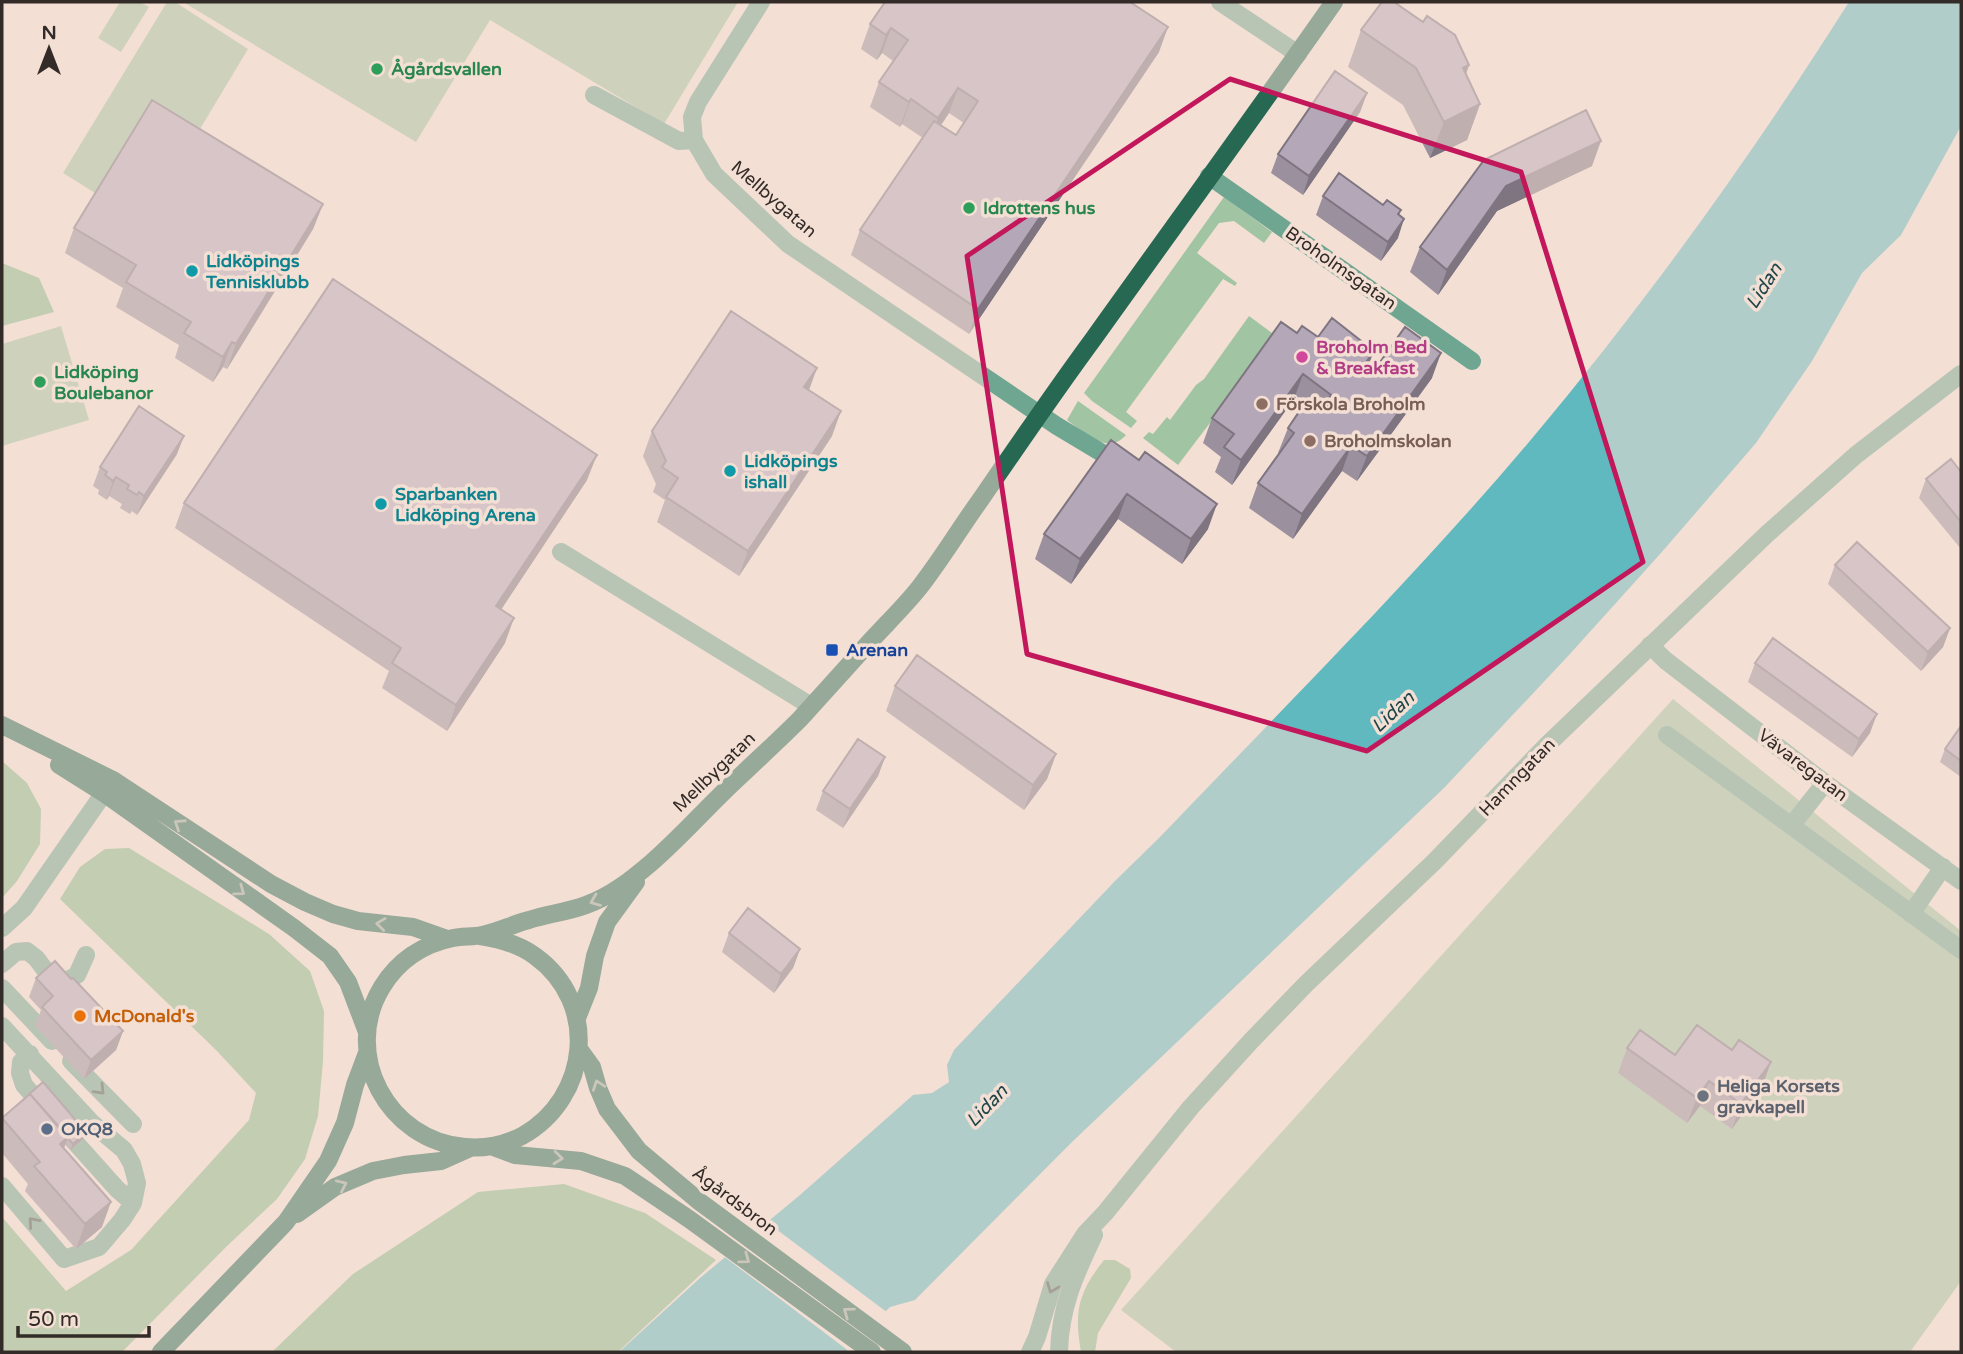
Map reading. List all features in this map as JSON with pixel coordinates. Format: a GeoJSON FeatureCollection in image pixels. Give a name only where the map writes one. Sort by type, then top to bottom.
{"type":"FeatureCollection","features":[{"type":"Feature","properties":{"kind":"main road","name":"Mellbygatan"},"geometry":{"type":"LineString","coordinates":[[480,936],[529,919],[558,914],[609,895],[651,863],[811,706],[919,587],[1334,2]]}},
{"type":"Feature","properties":{"kind":"main road"},"geometry":{"type":"LineString","coordinates":[[2,726],[305,902],[358,921],[413,927],[447,939]]}},
{"type":"Feature","properties":{"kind":"main road"},"geometry":{"type":"LineString","coordinates":[[109,787],[330,956],[348,982],[367,1032]]}},
{"type":"Feature","properties":{"kind":"main road","name":"Mellbygatan"},"geometry":{"type":"LineString","coordinates":[[577,1018],[589,988],[595,956],[607,922],[651,863]]}},
{"type":"Feature","properties":{"kind":"main road"},"geometry":{"type":"LineString","coordinates":[[480,936],[518,945],[534,955],[562,982],[577,1018],[579,1049],[575,1073],[566,1094],[552,1113],[534,1129],[514,1140],[470,1148],[432,1140],[401,1120],[388,1106],[371,1072],[367,1054],[367,1032],[371,1010],[380,990],[392,972],[408,958],[426,946],[447,939],[480,936]]}},
{"type":"Feature","properties":{"kind":"main road","name":"Ågårdsbron"},"geometry":{"type":"LineString","coordinates":[[579,1049],[592,1067],[607,1109],[639,1151],[700,1202],[903,1352]]}},
{"type":"Feature","properties":{"kind":"main road"},"geometry":{"type":"LineString","coordinates":[[161,1352],[286,1222],[328,1161],[337,1143],[367,1054]]}},
{"type":"Feature","properties":{"kind":"main road"},"geometry":{"type":"LineString","coordinates":[[491,1146],[515,1155],[581,1161],[625,1176],[690,1219],[872,1352]]}},
{"type":"Feature","properties":{"kind":"main road"},"geometry":{"type":"LineString","coordinates":[[286,1222],[335,1187],[373,1171],[441,1161],[470,1148]]}},
{"type":"Feature","properties":{"kind":"street"},"geometry":{"type":"LineString","coordinates":[[594,94],[678,141],[694,140],[692,117],[698,102],[761,2]]}},
{"type":"Feature","properties":{"kind":"street"},"geometry":{"type":"LineString","coordinates":[[1220,2],[1298,54]]}},
{"type":"Feature","properties":{"kind":"street","name":"Mellbygatan"},"geometry":{"type":"LineString","coordinates":[[694,140],[713,174],[788,244],[1040,414]]}},
{"type":"Feature","properties":{"kind":"street","name":"Broholmsgatan"},"geometry":{"type":"LineString","coordinates":[[1209,176],[1472,361]]}},
{"type":"Feature","properties":{"kind":"street","name":"Hamngatan"},"geometry":{"type":"LineString","coordinates":[[1105,1213],[1191,1107],[1306,984],[1435,861],[1547,745],[1825,481],[1961,373]]}},
{"type":"Feature","properties":{"kind":"street"},"geometry":{"type":"LineString","coordinates":[[1040,414],[1137,474]]}},
{"type":"Feature","properties":{"kind":"street"},"geometry":{"type":"LineString","coordinates":[[561,552],[811,706]]}},
{"type":"Feature","properties":{"kind":"street","name":"Vävaregatan"},"geometry":{"type":"LineString","coordinates":[[1650,645],[1665,660],[1825,783],[1961,881]]}},
{"type":"Feature","properties":{"kind":"street"},"geometry":{"type":"LineString","coordinates":[[1667,735],[1961,950]]}},
{"type":"Feature","properties":{"kind":"street"},"geometry":{"type":"LineString","coordinates":[[1791,826],[1825,783]]}},
{"type":"Feature","properties":{"kind":"street"},"geometry":{"type":"LineString","coordinates":[[2,928],[24,908],[109,787]]}},
{"type":"Feature","properties":{"kind":"street"},"geometry":{"type":"LineString","coordinates":[[1911,914],[1943,867]]}},
{"type":"Feature","properties":{"kind":"street"},"geometry":{"type":"LineString","coordinates":[[2,964],[16,952],[27,951],[36,958],[48,975],[58,982],[68,981],[77,975],[86,955]]}},
{"type":"Feature","properties":{"kind":"street"},"geometry":{"type":"LineString","coordinates":[[2,988],[133,1124]]}},
{"type":"Feature","properties":{"kind":"street"},"geometry":{"type":"LineString","coordinates":[[2,1026],[93,1124],[124,1150],[132,1164],[136,1184],[133,1203],[99,1247],[64,1259],[2,1186]]}},
{"type":"Feature","properties":{"kind":"street"},"geometry":{"type":"LineString","coordinates":[[30,1054],[21,1062],[20,1073],[24,1086],[117,1189],[133,1203]]}},
{"type":"Feature","properties":{"kind":"street"},"geometry":{"type":"LineString","coordinates":[[1030,1352],[1037,1338],[1053,1284],[1085,1234],[1105,1213]]}},
{"type":"Feature","properties":{"kind":"street"},"geometry":{"type":"LineString","coordinates":[[1059,1352],[1064,1306],[1074,1277],[1105,1213]]}},
{"type":"Feature","properties":{"kind":"highlighted area"},"geometry":{"type":"Polygon","coordinates":[[[1230,79],[1521,172],[1643,562],[1367,751],[1027,654],[967,256],[1230,79]]]}},
{"type":"Feature","properties":{"kind":"green space"},"geometry":{"type":"Polygon","coordinates":[[[120,2],[140,2],[149,7],[121,52],[98,38],[120,2]]]}},
{"type":"Feature","properties":{"kind":"green space"},"geometry":{"type":"Polygon","coordinates":[[[167,2],[175,2],[248,49],[197,134],[151,104],[95,193],[63,173],[167,2]]]}},
{"type":"Feature","properties":{"kind":"green space","name":"Ågårdsvallen"},"geometry":{"type":"Polygon","coordinates":[[[183,2],[738,2],[664,124],[490,20],[416,142],[183,2]]]}},
{"type":"Feature","properties":{"kind":"green space"},"geometry":{"type":"Polygon","coordinates":[[[1224,197],[1272,232],[1264,243],[1234,221],[1219,223],[1197,253],[1237,283],[1235,286],[1223,279],[1126,412],[1137,421],[1131,428],[1084,393],[1224,197]]]}},
{"type":"Feature","properties":{"kind":"green space"},"geometry":{"type":"Polygon","coordinates":[[[2,263],[39,278],[54,312],[2,326],[2,263]]]}},
{"type":"Feature","properties":{"kind":"green space"},"geometry":{"type":"Polygon","coordinates":[[[1249,316],[1276,336],[1178,465],[1143,438],[1149,432],[1153,434],[1167,417],[1170,420],[1196,385],[1204,379],[1249,316]]]}},
{"type":"Feature","properties":{"kind":"green space","name":"Lidköping Boulebanor"},"geometry":{"type":"Polygon","coordinates":[[[61,326],[89,420],[2,446],[2,344],[61,326]]]}},
{"type":"Feature","properties":{"kind":"green space"},"geometry":{"type":"Polygon","coordinates":[[[1078,401],[1126,435],[1119,441],[1104,443],[1080,430],[1067,420],[1078,401]]]}},
{"type":"Feature","properties":{"kind":"green space"},"geometry":{"type":"Polygon","coordinates":[[[1673,699],[1961,931],[1961,1281],[1910,1352],[1176,1352],[1121,1310],[1673,699]]]}},
{"type":"Feature","properties":{"kind":"green space"},"geometry":{"type":"Polygon","coordinates":[[[2,761],[27,783],[41,809],[40,844],[17,881],[2,898],[2,761]]]}},
{"type":"Feature","properties":{"kind":"green space"},"geometry":{"type":"Polygon","coordinates":[[[129,848],[269,934],[310,971],[324,1011],[318,1116],[305,1159],[277,1199],[122,1352],[2,1352],[2,1217],[66,1291],[131,1250],[249,1120],[256,1093],[217,1051],[60,899],[80,867],[105,849],[129,848]]]}},
{"type":"Feature","properties":{"kind":"green space"},"geometry":{"type":"Polygon","coordinates":[[[564,1184],[645,1213],[716,1260],[618,1352],[272,1352],[353,1274],[478,1192],[564,1184]]]}},
{"type":"Feature","properties":{"kind":"green space"},"geometry":{"type":"Polygon","coordinates":[[[1104,1260],[1115,1260],[1130,1269],[1131,1278],[1098,1333],[1095,1352],[1081,1352],[1078,1325],[1080,1303],[1088,1283],[1104,1260]]]}},
{"type":"Feature","properties":{"kind":"water","name":"Lidan"},"geometry":{"type":"Polygon","coordinates":[[[1849,2],[1961,2],[1961,126],[1901,235],[1862,273],[1812,361],[1756,443],[1569,655],[1444,788],[1071,1143],[915,1300],[890,1307],[845,1352],[619,1352],[700,1278],[800,1195],[913,1095],[932,1093],[949,1082],[947,1065],[954,1050],[1348,642],[1529,442],[1615,336],[1736,172],[1849,2]]]}},
{"type":"Feature","properties":{"kind":"pier"},"geometry":{"type":"Polygon","coordinates":[[[764,1220],[888,1313],[850,1352],[722,1255],[764,1220]]]}},
{"type":"Feature","properties":{"kind":"building","name":"Idrottens hus"},"geometry":{"type":"Polygon","coordinates":[[[885,2],[1130,2],[1168,27],[978,309],[860,230],[934,121],[956,135],[978,101],[958,88],[938,118],[911,99],[909,102],[879,82],[908,40],[891,28],[886,35],[870,24],[885,2]]]}},
{"type":"Feature","properties":{"kind":"building"},"geometry":{"type":"Polygon","coordinates":[[[1382,2],[1394,2],[1423,22],[1427,16],[1455,35],[1469,65],[1463,68],[1480,104],[1444,122],[1416,68],[1361,30],[1382,2]]]}},
{"type":"Feature","properties":{"kind":"building"},"geometry":{"type":"Polygon","coordinates":[[[1335,71],[1367,93],[1309,176],[1278,154],[1335,71]]]}},
{"type":"Feature","properties":{"kind":"building","name":"Lidköpings Tennisklubb"},"geometry":{"type":"Polygon","coordinates":[[[152,100],[323,204],[236,344],[232,342],[223,357],[184,333],[191,322],[126,282],[136,265],[74,228],[152,100]]]}},
{"type":"Feature","properties":{"kind":"building"},"geometry":{"type":"Polygon","coordinates":[[[1586,110],[1601,141],[1506,186],[1447,270],[1420,247],[1484,160],[1586,110]]]}},
{"type":"Feature","properties":{"kind":"building"},"geometry":{"type":"Polygon","coordinates":[[[1339,173],[1383,205],[1387,200],[1401,210],[1398,214],[1404,219],[1388,242],[1323,196],[1339,173]]]}},
{"type":"Feature","properties":{"kind":"building","name":"Sparbanken Lidköping Arena"},"geometry":{"type":"Polygon","coordinates":[[[333,279],[597,455],[496,606],[514,618],[456,705],[392,663],[401,648],[184,503],[333,279]]]}},
{"type":"Feature","properties":{"kind":"building","name":"Lidköpings ishall"},"geometry":{"type":"Polygon","coordinates":[[[731,311],[817,368],[804,387],[841,411],[748,551],[666,497],[678,478],[662,467],[666,461],[652,431],[731,311]]]}},
{"type":"Feature","properties":{"kind":"building"},"geometry":{"type":"Polygon","coordinates":[[[1332,318],[1374,351],[1364,365],[1373,372],[1405,327],[1441,353],[1367,456],[1351,446],[1302,514],[1258,483],[1294,433],[1288,428],[1305,403],[1318,412],[1331,395],[1303,374],[1241,460],[1224,447],[1234,434],[1212,418],[1281,322],[1297,333],[1302,326],[1318,337],[1332,318]]]}},
{"type":"Feature","properties":{"kind":"building"},"geometry":{"type":"Polygon","coordinates":[[[139,406],[184,436],[144,496],[127,489],[129,485],[116,477],[113,481],[100,467],[139,406]]]}},
{"type":"Feature","properties":{"kind":"building"},"geometry":{"type":"Polygon","coordinates":[[[1111,440],[1139,460],[1145,452],[1217,504],[1191,539],[1127,494],[1080,559],[1044,534],[1111,440]]]}},
{"type":"Feature","properties":{"kind":"building"},"geometry":{"type":"Polygon","coordinates":[[[1951,459],[1961,472],[1961,522],[1926,479],[1951,459]]]}},
{"type":"Feature","properties":{"kind":"building"},"geometry":{"type":"Polygon","coordinates":[[[1857,542],[1950,628],[1928,652],[1835,565],[1857,542]]]}},
{"type":"Feature","properties":{"kind":"building"},"geometry":{"type":"Polygon","coordinates":[[[1773,638],[1877,714],[1859,739],[1755,663],[1773,638]]]}},
{"type":"Feature","properties":{"kind":"building"},"geometry":{"type":"Polygon","coordinates":[[[917,655],[1056,754],[1033,785],[895,686],[917,655]]]}},
{"type":"Feature","properties":{"kind":"building"},"geometry":{"type":"Polygon","coordinates":[[[1961,726],[1961,761],[1945,749],[1961,726]]]}},
{"type":"Feature","properties":{"kind":"building"},"geometry":{"type":"Polygon","coordinates":[[[858,739],[885,757],[850,809],[823,791],[858,739]]]}},
{"type":"Feature","properties":{"kind":"building"},"geometry":{"type":"Polygon","coordinates":[[[748,908],[800,949],[781,974],[729,933],[748,908]]]}},
{"type":"Feature","properties":{"kind":"building"},"geometry":{"type":"Polygon","coordinates":[[[55,961],[123,1031],[91,1060],[42,1007],[53,996],[36,978],[55,961]]]}},
{"type":"Feature","properties":{"kind":"building"},"geometry":{"type":"Polygon","coordinates":[[[1697,1025],[1732,1050],[1739,1040],[1771,1062],[1741,1104],[1709,1081],[1697,1098],[1627,1048],[1640,1030],[1675,1055],[1697,1025]]]}},
{"type":"Feature","properties":{"kind":"building"},"geometry":{"type":"Polygon","coordinates":[[[43,1082],[86,1132],[73,1144],[30,1094],[28,1095],[43,1082]]]}},
{"type":"Feature","properties":{"kind":"building"},"geometry":{"type":"Polygon","coordinates":[[[30,1094],[68,1137],[60,1144],[111,1202],[85,1224],[34,1166],[40,1162],[2,1118],[30,1094]]]}},
{"type":"Feature","properties":{"kind":"place","name":"Ågårdsvallen"},"geometry":{"type":"Point","coordinates":[377,69]}},
{"type":"Feature","properties":{"kind":"place","name":"Idrottens hus"},"geometry":{"type":"Point","coordinates":[969,208]}},
{"type":"Feature","properties":{"kind":"place","name":"Lidköpings Tennisklubb"},"geometry":{"type":"Point","coordinates":[192,271]}},
{"type":"Feature","properties":{"kind":"place","name":"Broholm Bed & Breakfast"},"geometry":{"type":"Point","coordinates":[1302,357]}},
{"type":"Feature","properties":{"kind":"place","name":"Lidköping Boulebanor"},"geometry":{"type":"Point","coordinates":[40,382]}},
{"type":"Feature","properties":{"kind":"place","name":"Förskola Broholm"},"geometry":{"type":"Point","coordinates":[1262,404]}},
{"type":"Feature","properties":{"kind":"place","name":"Broholmskolan"},"geometry":{"type":"Point","coordinates":[1310,441]}},
{"type":"Feature","properties":{"kind":"place","name":"Lidköpings ishall"},"geometry":{"type":"Point","coordinates":[730,471]}},
{"type":"Feature","properties":{"kind":"place","name":"Sparbanken Lidköping Arena"},"geometry":{"type":"Point","coordinates":[381,504]}},
{"type":"Feature","properties":{"kind":"place","name":"Arenan"},"geometry":{"type":"Point","coordinates":[832,650]}},
{"type":"Feature","properties":{"kind":"place","name":"McDonald's"},"geometry":{"type":"Point","coordinates":[80,1016]}},
{"type":"Feature","properties":{"kind":"place","name":"Heliga Korsets gravkapell"},"geometry":{"type":"Point","coordinates":[1703,1096]}},
{"type":"Feature","properties":{"kind":"place","name":"OKQ8"},"geometry":{"type":"Point","coordinates":[47,1129]}}]}
